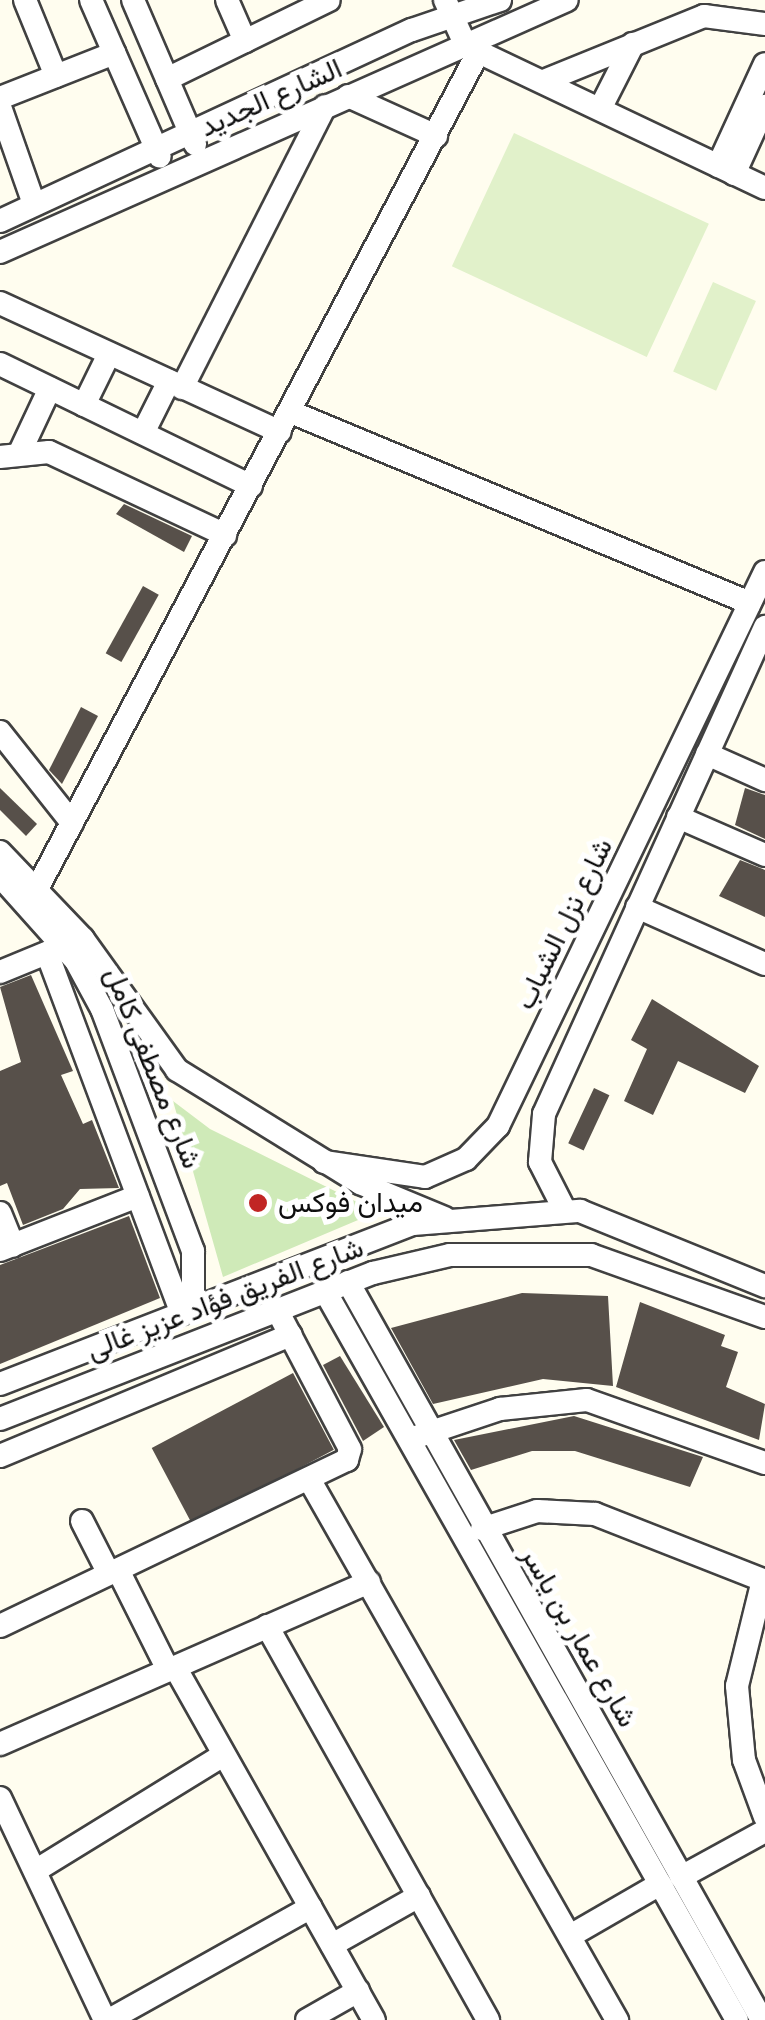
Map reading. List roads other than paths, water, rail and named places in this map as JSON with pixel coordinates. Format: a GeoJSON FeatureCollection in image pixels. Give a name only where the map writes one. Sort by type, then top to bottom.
{"type":"FeatureCollection","features":[{"type":"Feature","properties":{"kind":"street"},"geometry":{"type":"LineString","coordinates":[[25,0],[56,76]]}},
{"type":"Feature","properties":{"kind":"street"},"geometry":{"type":"LineString","coordinates":[[91,0],[169,176]]}},
{"type":"Feature","properties":{"kind":"street"},"geometry":{"type":"LineString","coordinates":[[133,0],[202,162]]}},
{"type":"Feature","properties":{"kind":"street"},"geometry":{"type":"LineString","coordinates":[[226,0],[245,41]]}},
{"type":"Feature","properties":{"kind":"street"},"geometry":{"type":"LineString","coordinates":[[167,79],[329,0]]}},
{"type":"Feature","properties":{"kind":"street","name":"الشارع الجديد"},"geometry":{"type":"LineString","coordinates":[[0,221],[448,9],[500,0]]}},
{"type":"Feature","properties":{"kind":"street","name":"الشارع الجديد"},"geometry":{"type":"LineString","coordinates":[[0,252],[348,96],[472,48],[567,0]]}},
{"type":"Feature","properties":{"kind":"street"},"geometry":{"type":"LineString","coordinates":[[448,9],[472,48],[765,188]]}},
{"type":"Feature","properties":{"kind":"street"},"geometry":{"type":"LineString","coordinates":[[544,81],[704,16],[765,24]]}},
{"type":"Feature","properties":{"kind":"street"},"geometry":{"type":"LineString","coordinates":[[601,107],[632,44]]}},
{"type":"Feature","properties":{"kind":"street"},"geometry":{"type":"LineString","coordinates":[[38,887],[436,136],[472,48]]}},
{"type":"Feature","properties":{"kind":"street"},"geometry":{"type":"LineString","coordinates":[[0,98],[114,52]]}},
{"type":"Feature","properties":{"kind":"street"},"geometry":{"type":"LineString","coordinates":[[726,170],[765,64]]}},
{"type":"Feature","properties":{"kind":"street"},"geometry":{"type":"LineString","coordinates":[[348,96],[436,136]]}},
{"type":"Feature","properties":{"kind":"street"},"geometry":{"type":"LineString","coordinates":[[143,433],[176,384],[325,106]]}},
{"type":"Feature","properties":{"kind":"street"},"geometry":{"type":"LineString","coordinates":[[726,170],[765,106]]}},
{"type":"Feature","properties":{"kind":"street"},"geometry":{"type":"LineString","coordinates":[[0,108],[7,149],[34,204]]}},
{"type":"Feature","properties":{"kind":"street"},"geometry":{"type":"LineString","coordinates":[[0,303],[176,384],[286,422],[750,603]]}},
{"type":"Feature","properties":{"kind":"street"},"geometry":{"type":"LineString","coordinates":[[84,405],[109,354]]}},
{"type":"Feature","properties":{"kind":"street"},"geometry":{"type":"LineString","coordinates":[[0,364],[252,486]]}},
{"type":"Feature","properties":{"kind":"street"},"geometry":{"type":"LineString","coordinates":[[50,388],[11,453],[58,455],[225,535]]}},
{"type":"Feature","properties":{"kind":"street","name":"شارع نزل الشباب"},"geometry":{"type":"LineString","coordinates":[[324,1162],[425,1177],[478,1149],[506,1113],[765,572]]}},
{"type":"Feature","properties":{"kind":"street","name":"شارع نزل الشباب"},"geometry":{"type":"LineString","coordinates":[[564,1209],[540,1162],[540,1130],[765,627]]}},
{"type":"Feature","properties":{"kind":"street"},"geometry":{"type":"LineString","coordinates":[[0,732],[72,823]]}},
{"type":"Feature","properties":{"kind":"street"},"geometry":{"type":"LineString","coordinates":[[707,754],[765,780]]}},
{"type":"Feature","properties":{"kind":"street"},"geometry":{"type":"LineString","coordinates":[[678,816],[765,856]]}},
{"type":"Feature","properties":{"kind":"street","name":"شارع مصطفى كامل"},"geometry":{"type":"LineString","coordinates":[[0,852],[38,887],[65,946],[94,992],[197,1262],[187,1309]]}},
{"type":"Feature","properties":{"kind":"street","name":"شارع مصطفى كامل"},"geometry":{"type":"LineString","coordinates":[[0,876],[177,1070],[324,1162],[454,1220]]}},
{"type":"Feature","properties":{"kind":"street"},"geometry":{"type":"LineString","coordinates":[[637,907],[765,964]]}},
{"type":"Feature","properties":{"kind":"street"},"geometry":{"type":"LineString","coordinates":[[588,942],[616,954]]}},
{"type":"Feature","properties":{"kind":"street"},"geometry":{"type":"LineString","coordinates":[[0,972],[65,946],[138,1196],[187,1309]]}},
{"type":"Feature","properties":{"kind":"street"},"geometry":{"type":"LineString","coordinates":[[138,1102],[148,1074],[177,1070]]}},
{"type":"Feature","properties":{"kind":"street"},"geometry":{"type":"LineString","coordinates":[[0,1212],[6,1248],[138,1196]]}},
{"type":"Feature","properties":{"kind":"street","name":"شارع الفريق فؤاد عزيز غالى"},"geometry":{"type":"LineString","coordinates":[[0,1384],[370,1234],[454,1220],[564,1209],[707,1260],[765,1286]]}},
{"type":"Feature","properties":{"kind":"street","name":"شارع الفريق فؤاد عزيز غالى"},"geometry":{"type":"LineString","coordinates":[[0,1418],[348,1282],[424,1260],[508,1251],[591,1255],[693,1286],[765,1317]]}},
{"type":"Feature","properties":{"kind":"street"},"geometry":{"type":"LineString","coordinates":[[693,1286],[706,1276],[707,1260]]}},
{"type":"Feature","properties":{"kind":"street","name":"شارع عمار بن ياسر"},"geometry":{"type":"LineString","coordinates":[[348,1282],[418,1437],[670,1880],[762,2020]]}},
{"type":"Feature","properties":{"kind":"street","name":"شارع عمار بن ياسر"},"geometry":{"type":"LineString","coordinates":[[325,1291],[482,1529],[670,1880],[737,2020]]}},
{"type":"Feature","properties":{"kind":"street"},"geometry":{"type":"LineString","coordinates":[[0,1626],[343,1462],[350,1450],[277,1310]]}},
{"type":"Feature","properties":{"kind":"street"},"geometry":{"type":"LineString","coordinates":[[0,1456],[291,1335]]}},
{"type":"Feature","properties":{"kind":"street"},"geometry":{"type":"LineString","coordinates":[[199,1340],[211,1368]]}},
{"type":"Feature","properties":{"kind":"street"},"geometry":{"type":"LineString","coordinates":[[418,1437],[500,1409],[587,1400],[765,1463]]}},
{"type":"Feature","properties":{"kind":"street"},"geometry":{"type":"LineString","coordinates":[[309,1479],[617,2020]]}},
{"type":"Feature","properties":{"kind":"street"},"geometry":{"type":"LineString","coordinates":[[482,1529],[537,1510],[595,1514],[764,1580],[737,1686],[744,1760],[765,1816]]}},
{"type":"Feature","properties":{"kind":"street"},"geometry":{"type":"LineString","coordinates":[[82,1521],[172,1668],[374,2020]]}},
{"type":"Feature","properties":{"kind":"street"},"geometry":{"type":"LineString","coordinates":[[0,1744],[369,1582]]}},
{"type":"Feature","properties":{"kind":"street"},"geometry":{"type":"LineString","coordinates":[[268,1626],[488,2020]]}},
{"type":"Feature","properties":{"kind":"street"},"geometry":{"type":"LineString","coordinates":[[34,1871],[222,1756]]}},
{"type":"Feature","properties":{"kind":"street"},"geometry":{"type":"LineString","coordinates":[[0,1798],[107,2020],[311,1907]]}},
{"type":"Feature","properties":{"kind":"street"},"geometry":{"type":"LineString","coordinates":[[570,1936],[765,1831]]}},
{"type":"Feature","properties":{"kind":"street"},"geometry":{"type":"LineString","coordinates":[[332,1946],[419,1896]]}},
{"type":"Feature","properties":{"kind":"street"},"geometry":{"type":"LineString","coordinates":[[306,2020],[358,1991]]}},
{"type":"Feature","properties":{"kind":"place","name":"ميدان فوكس"},"geometry":{"type":"Point","coordinates":[258,1203]}}]}
